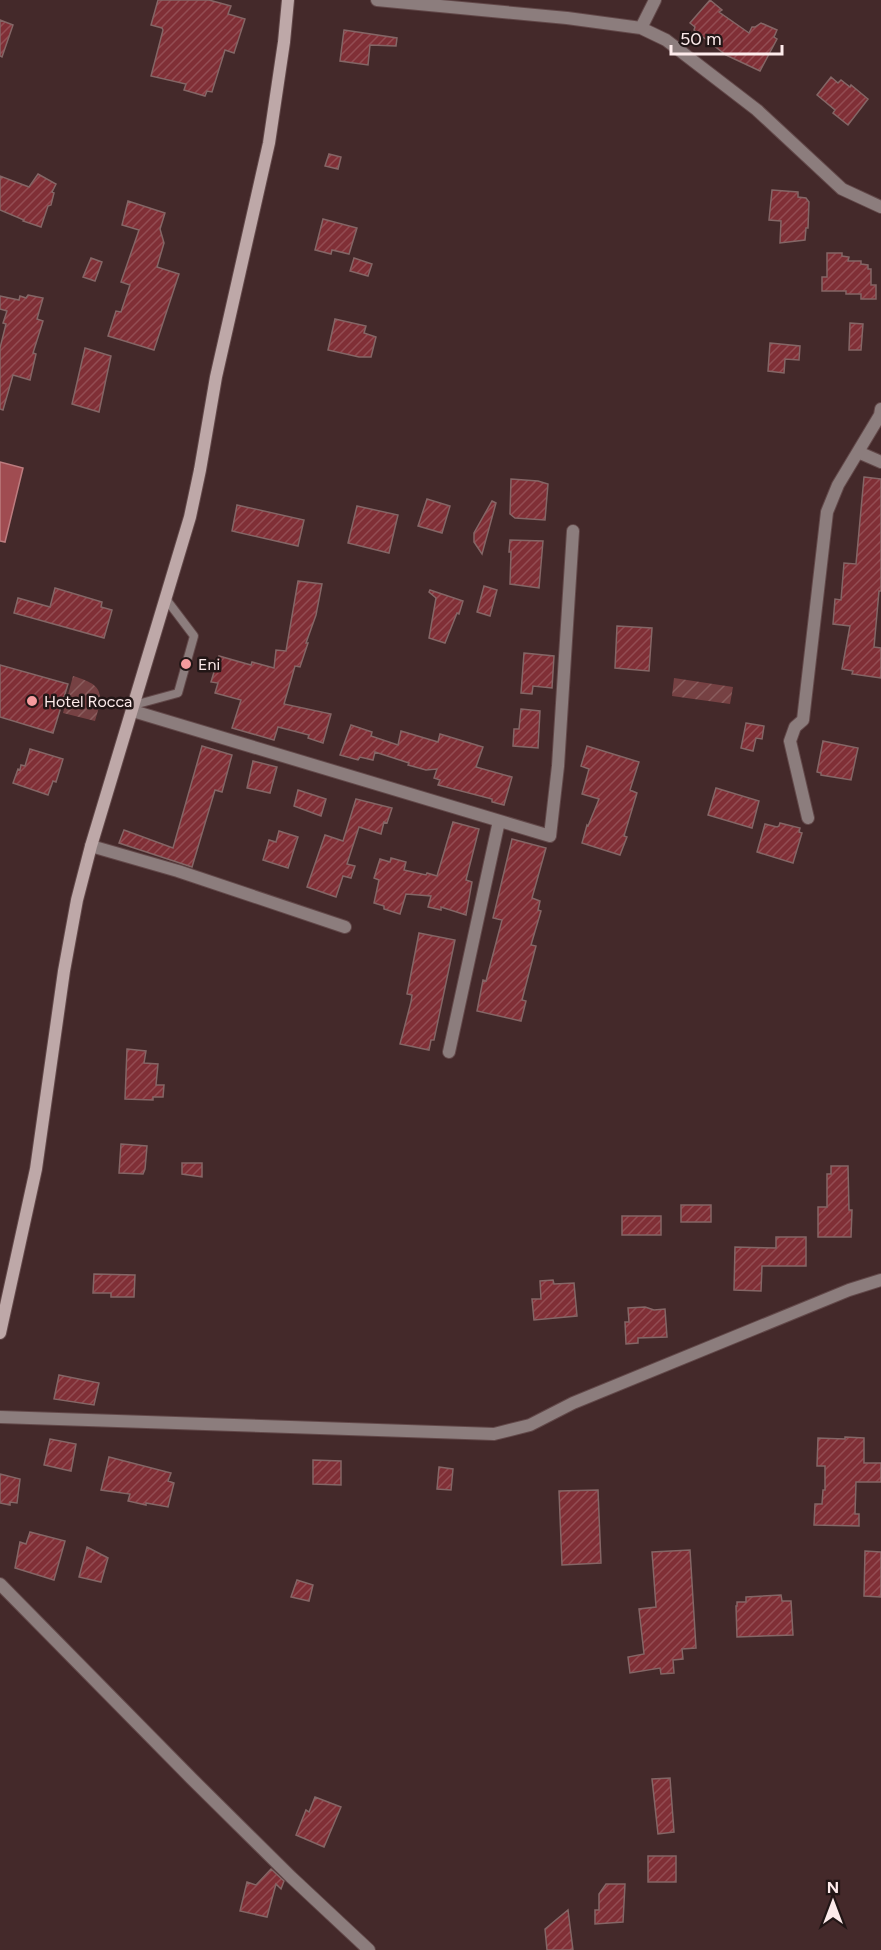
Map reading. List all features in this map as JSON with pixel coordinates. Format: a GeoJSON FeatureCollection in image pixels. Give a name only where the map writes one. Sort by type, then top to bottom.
{"type":"FeatureCollection","features":[{"type":"Feature","properties":{"kind":"main road"},"geometry":{"type":"LineString","coordinates":[[0,1333],[36,1169],[64,971],[77,900],[91,846],[190,517],[216,377],[269,143],[288,0]]}},
{"type":"Feature","properties":{"kind":"street"},"geometry":{"type":"LineString","coordinates":[[377,0],[567,18],[641,28],[666,40],[757,110],[842,189],[881,207]]}},
{"type":"Feature","properties":{"kind":"street"},"geometry":{"type":"LineString","coordinates":[[641,28],[655,0]]}},
{"type":"Feature","properties":{"kind":"street"},"geometry":{"type":"LineString","coordinates":[[808,818],[790,741],[795,727],[803,720],[827,512],[838,485],[880,415],[881,409]]}},
{"type":"Feature","properties":{"kind":"street"},"geometry":{"type":"LineString","coordinates":[[858,452],[881,462]]}},
{"type":"Feature","properties":{"kind":"street"},"geometry":{"type":"LineString","coordinates":[[133,708],[550,836],[561,731],[573,531]]}},
{"type":"Feature","properties":{"kind":"street"},"geometry":{"type":"LineString","coordinates":[[449,1052],[499,821]]}},
{"type":"Feature","properties":{"kind":"street"},"geometry":{"type":"LineString","coordinates":[[91,846],[178,871],[345,927]]}},
{"type":"Feature","properties":{"kind":"street"},"geometry":{"type":"LineString","coordinates":[[0,1418],[494,1434],[530,1425],[585,1398],[849,1290],[881,1280]]}},
{"type":"Feature","properties":{"kind":"street"},"geometry":{"type":"LineString","coordinates":[[0,1584],[291,1877],[369,1950]]}},
{"type":"Feature","properties":{"kind":"lane"},"geometry":{"type":"LineString","coordinates":[[133,708],[178,693],[194,636],[165,599]]}},
{"type":"Feature","properties":{"kind":"shaded area"},"geometry":{"type":"Polygon","coordinates":[[[0,462],[23,468],[5,542],[0,541],[0,462]]]}},
{"type":"Feature","properties":{"kind":"shaded area"},"geometry":{"type":"Polygon","coordinates":[[[73,676],[90,683],[99,691],[100,703],[95,721],[63,713],[73,676]]]}},
{"type":"Feature","properties":{"kind":"shaded area"},"geometry":{"type":"Polygon","coordinates":[[[674,678],[733,687],[730,704],[672,696],[674,678]]]}},
{"type":"Feature","properties":{"kind":"building"},"geometry":{"type":"Polygon","coordinates":[[[158,0],[209,0],[231,6],[228,14],[245,19],[234,53],[225,50],[212,92],[207,91],[205,96],[184,90],[186,84],[151,76],[163,30],[151,25],[158,0]]]}},
{"type":"Feature","properties":{"kind":"building"},"geometry":{"type":"Polygon","coordinates":[[[710,0],[722,10],[719,12],[749,33],[752,27],[761,23],[777,30],[774,37],[777,39],[760,71],[726,55],[694,30],[695,27],[690,23],[710,0]]]}},
{"type":"Feature","properties":{"kind":"building"},"geometry":{"type":"Polygon","coordinates":[[[0,20],[13,25],[2,57],[0,56],[0,20]]]}},
{"type":"Feature","properties":{"kind":"building"},"geometry":{"type":"Polygon","coordinates":[[[344,30],[397,38],[396,46],[370,45],[368,65],[340,61],[344,30]]]}},
{"type":"Feature","properties":{"kind":"building"},"geometry":{"type":"Polygon","coordinates":[[[831,77],[838,83],[841,80],[850,87],[851,85],[868,99],[848,125],[833,113],[835,110],[817,95],[831,77]]]}},
{"type":"Feature","properties":{"kind":"building"},"geometry":{"type":"Polygon","coordinates":[[[329,154],[341,157],[338,169],[325,166],[329,154]]]}},
{"type":"Feature","properties":{"kind":"building"},"geometry":{"type":"Polygon","coordinates":[[[38,174],[56,184],[52,192],[54,193],[51,205],[48,206],[41,227],[0,210],[0,176],[29,187],[38,174]]]}},
{"type":"Feature","properties":{"kind":"building"},"geometry":{"type":"Polygon","coordinates":[[[772,190],[798,192],[798,197],[806,198],[809,202],[805,240],[780,243],[781,221],[769,220],[772,190]]]}},
{"type":"Feature","properties":{"kind":"building"},"geometry":{"type":"Polygon","coordinates":[[[128,201],[165,213],[160,229],[164,243],[157,267],[179,274],[154,350],[108,336],[116,311],[121,312],[130,285],[121,282],[139,230],[122,225],[128,201]]]}},
{"type":"Feature","properties":{"kind":"building"},"geometry":{"type":"Polygon","coordinates":[[[323,219],[357,228],[349,254],[332,250],[331,254],[315,250],[323,219]]]}},
{"type":"Feature","properties":{"kind":"building"},"geometry":{"type":"Polygon","coordinates":[[[827,253],[842,253],[842,256],[849,257],[848,261],[861,261],[861,264],[868,265],[868,269],[871,269],[871,285],[876,285],[876,299],[861,299],[861,294],[846,294],[846,291],[822,291],[822,277],[827,277],[827,253]]]}},
{"type":"Feature","properties":{"kind":"building"},"geometry":{"type":"Polygon","coordinates":[[[91,258],[102,262],[95,281],[83,277],[91,258]]]}},
{"type":"Feature","properties":{"kind":"building"},"geometry":{"type":"Polygon","coordinates":[[[354,258],[372,264],[368,276],[350,271],[354,258]]]}},
{"type":"Feature","properties":{"kind":"building"},"geometry":{"type":"Polygon","coordinates":[[[28,295],[43,298],[37,319],[43,321],[33,353],[36,354],[30,380],[13,375],[3,410],[0,409],[0,348],[7,311],[0,309],[0,296],[19,300],[20,296],[26,298],[28,295]]]}},
{"type":"Feature","properties":{"kind":"building"},"geometry":{"type":"Polygon","coordinates":[[[335,319],[366,326],[364,333],[376,337],[371,357],[359,357],[328,350],[335,319]]]}},
{"type":"Feature","properties":{"kind":"building"},"geometry":{"type":"Polygon","coordinates":[[[850,323],[863,324],[861,350],[849,350],[850,323]]]}},
{"type":"Feature","properties":{"kind":"building"},"geometry":{"type":"Polygon","coordinates":[[[770,343],[800,346],[799,360],[785,359],[784,373],[768,371],[770,343]]]}},
{"type":"Feature","properties":{"kind":"building"},"geometry":{"type":"Polygon","coordinates":[[[85,348],[111,356],[99,412],[72,404],[85,348]]]}},
{"type":"Feature","properties":{"kind":"building"},"geometry":{"type":"Polygon","coordinates":[[[864,477],[881,479],[881,591],[879,591],[874,647],[881,648],[881,678],[852,674],[853,671],[842,669],[850,626],[833,624],[835,599],[841,600],[844,563],[856,564],[864,477]]]}},
{"type":"Feature","properties":{"kind":"building"},"geometry":{"type":"Polygon","coordinates":[[[511,479],[548,484],[545,520],[515,518],[510,514],[511,479]]]}},
{"type":"Feature","properties":{"kind":"building"},"geometry":{"type":"Polygon","coordinates":[[[427,499],[450,506],[442,533],[418,526],[427,499]]]}},
{"type":"Feature","properties":{"kind":"building"},"geometry":{"type":"Polygon","coordinates":[[[492,501],[496,503],[482,554],[474,542],[474,533],[492,501]]]}},
{"type":"Feature","properties":{"kind":"building"},"geometry":{"type":"Polygon","coordinates":[[[237,505],[304,520],[298,546],[232,531],[237,505]]]}},
{"type":"Feature","properties":{"kind":"building"},"geometry":{"type":"Polygon","coordinates":[[[357,506],[398,515],[389,553],[348,543],[357,506]]]}},
{"type":"Feature","properties":{"kind":"building"},"geometry":{"type":"Polygon","coordinates":[[[510,540],[543,541],[539,588],[510,584],[510,540]]]}},
{"type":"Feature","properties":{"kind":"building"},"geometry":{"type":"Polygon","coordinates":[[[298,581],[322,584],[316,615],[306,643],[308,643],[300,667],[295,666],[284,704],[331,714],[323,743],[308,738],[309,735],[278,727],[274,740],[232,728],[241,700],[215,693],[218,683],[211,682],[219,656],[251,665],[252,662],[274,668],[276,650],[286,651],[298,581]]]}},
{"type":"Feature","properties":{"kind":"building"},"geometry":{"type":"Polygon","coordinates":[[[484,586],[497,590],[490,616],[477,612],[484,586]]]}},
{"type":"Feature","properties":{"kind":"building"},"geometry":{"type":"Polygon","coordinates":[[[55,588],[102,602],[101,607],[112,610],[104,638],[14,613],[18,598],[50,607],[55,588]]]}},
{"type":"Feature","properties":{"kind":"building"},"geometry":{"type":"Polygon","coordinates":[[[430,590],[463,601],[445,643],[429,638],[436,598],[429,592],[430,590]]]}},
{"type":"Feature","properties":{"kind":"building"},"geometry":{"type":"Polygon","coordinates":[[[617,626],[652,628],[649,671],[615,668],[617,626]]]}},
{"type":"Feature","properties":{"kind":"building"},"geometry":{"type":"Polygon","coordinates":[[[524,653],[554,656],[552,688],[533,686],[532,694],[521,693],[524,653]]]}},
{"type":"Feature","properties":{"kind":"building","name":"Hotel Rocca"},"geometry":{"type":"Polygon","coordinates":[[[0,665],[68,684],[53,733],[0,717],[0,665]]]}},
{"type":"Feature","properties":{"kind":"building"},"geometry":{"type":"Polygon","coordinates":[[[521,709],[540,711],[538,748],[513,746],[514,729],[519,729],[521,709]]]}},
{"type":"Feature","properties":{"kind":"building"},"geometry":{"type":"Polygon","coordinates":[[[746,723],[764,726],[762,739],[756,738],[753,751],[741,748],[746,723]]]}},
{"type":"Feature","properties":{"kind":"building"},"geometry":{"type":"Polygon","coordinates":[[[351,725],[372,732],[371,736],[398,745],[401,731],[438,742],[440,734],[483,747],[476,767],[512,777],[504,805],[492,802],[492,799],[438,785],[440,780],[434,778],[437,769],[426,770],[375,752],[373,760],[360,757],[358,760],[340,755],[351,725]]]}},
{"type":"Feature","properties":{"kind":"building"},"geometry":{"type":"Polygon","coordinates":[[[823,741],[858,748],[851,780],[821,775],[817,772],[823,741]]]}},
{"type":"Feature","properties":{"kind":"building"},"geometry":{"type":"Polygon","coordinates":[[[202,746],[232,755],[222,792],[215,790],[192,867],[119,843],[124,830],[173,848],[202,746]]]}},
{"type":"Feature","properties":{"kind":"building"},"geometry":{"type":"Polygon","coordinates":[[[587,746],[639,762],[630,790],[637,793],[624,836],[627,837],[620,855],[582,843],[587,825],[599,799],[582,794],[589,769],[581,766],[587,746]]]}},
{"type":"Feature","properties":{"kind":"building"},"geometry":{"type":"Polygon","coordinates":[[[30,749],[63,759],[56,782],[53,781],[48,795],[13,783],[18,769],[20,770],[21,765],[25,766],[30,749]]]}},
{"type":"Feature","properties":{"kind":"building"},"geometry":{"type":"Polygon","coordinates":[[[253,761],[277,767],[270,793],[247,788],[253,761]]]}},
{"type":"Feature","properties":{"kind":"building"},"geometry":{"type":"Polygon","coordinates":[[[716,788],[759,801],[752,828],[708,815],[716,788]]]}},
{"type":"Feature","properties":{"kind":"building"},"geometry":{"type":"Polygon","coordinates":[[[298,790],[326,799],[321,816],[294,806],[298,790]]]}},
{"type":"Feature","properties":{"kind":"building"},"geometry":{"type":"Polygon","coordinates":[[[356,799],[392,808],[387,823],[384,822],[381,834],[359,827],[347,864],[355,866],[351,878],[343,876],[336,897],[307,887],[325,835],[343,841],[356,799]]]}},
{"type":"Feature","properties":{"kind":"building"},"geometry":{"type":"Polygon","coordinates":[[[453,822],[479,829],[466,880],[472,882],[466,915],[441,907],[441,910],[428,907],[431,896],[406,894],[400,914],[374,903],[379,880],[374,878],[380,859],[390,862],[391,858],[406,862],[404,870],[437,876],[453,822]]]}},
{"type":"Feature","properties":{"kind":"building"},"geometry":{"type":"Polygon","coordinates":[[[780,823],[800,828],[799,832],[802,833],[793,863],[757,852],[765,824],[777,827],[780,823]]]}},
{"type":"Feature","properties":{"kind":"building"},"geometry":{"type":"Polygon","coordinates":[[[279,831],[298,837],[288,868],[263,860],[269,840],[276,842],[279,831]]]}},
{"type":"Feature","properties":{"kind":"building"},"geometry":{"type":"Polygon","coordinates":[[[512,839],[546,848],[532,898],[540,901],[538,910],[541,911],[531,945],[536,946],[522,1000],[526,1001],[521,1021],[477,1011],[483,980],[486,981],[502,920],[493,918],[512,839]]]}},
{"type":"Feature","properties":{"kind":"building"},"geometry":{"type":"Polygon","coordinates":[[[419,933],[455,940],[434,1040],[431,1040],[429,1050],[400,1044],[411,1002],[412,995],[407,994],[419,933]]]}},
{"type":"Feature","properties":{"kind":"building"},"geometry":{"type":"Polygon","coordinates":[[[127,1049],[146,1051],[144,1063],[158,1064],[156,1085],[164,1085],[163,1097],[153,1097],[153,1100],[125,1099],[127,1049]]]}},
{"type":"Feature","properties":{"kind":"building"},"geometry":{"type":"Polygon","coordinates":[[[121,1144],[147,1146],[143,1174],[119,1173],[121,1144]]]}},
{"type":"Feature","properties":{"kind":"building"},"geometry":{"type":"Polygon","coordinates":[[[182,1163],[202,1163],[202,1177],[182,1174],[182,1163]]]}},
{"type":"Feature","properties":{"kind":"building"},"geometry":{"type":"Polygon","coordinates":[[[831,1166],[848,1166],[849,1210],[852,1210],[851,1237],[818,1237],[818,1207],[827,1207],[827,1174],[831,1174],[831,1166]]]}},
{"type":"Feature","properties":{"kind":"building"},"geometry":{"type":"Polygon","coordinates":[[[681,1205],[711,1205],[711,1222],[681,1222],[681,1205]]]}},
{"type":"Feature","properties":{"kind":"building"},"geometry":{"type":"Polygon","coordinates":[[[622,1216],[661,1216],[661,1235],[622,1235],[622,1216]]]}},
{"type":"Feature","properties":{"kind":"building"},"geometry":{"type":"Polygon","coordinates":[[[776,1237],[806,1237],[806,1266],[762,1266],[761,1291],[734,1290],[735,1247],[776,1248],[776,1237]]]}},
{"type":"Feature","properties":{"kind":"building"},"geometry":{"type":"Polygon","coordinates":[[[94,1274],[135,1275],[134,1297],[111,1297],[111,1293],[93,1293],[94,1274]]]}},
{"type":"Feature","properties":{"kind":"building"},"geometry":{"type":"Polygon","coordinates":[[[553,1280],[554,1284],[574,1283],[577,1316],[534,1320],[532,1299],[541,1299],[540,1281],[553,1280]]]}},
{"type":"Feature","properties":{"kind":"building"},"geometry":{"type":"Polygon","coordinates":[[[645,1307],[654,1310],[665,1309],[667,1337],[638,1338],[638,1343],[626,1344],[625,1322],[629,1322],[628,1308],[645,1307]]]}},
{"type":"Feature","properties":{"kind":"building"},"geometry":{"type":"Polygon","coordinates":[[[59,1375],[99,1383],[94,1405],[54,1399],[59,1375]]]}},
{"type":"Feature","properties":{"kind":"building"},"geometry":{"type":"Polygon","coordinates":[[[845,1437],[864,1438],[864,1463],[881,1463],[881,1482],[856,1482],[855,1514],[859,1514],[859,1526],[814,1525],[815,1504],[822,1504],[823,1490],[825,1490],[825,1466],[817,1466],[818,1438],[845,1439],[845,1437]]]}},
{"type":"Feature","properties":{"kind":"building"},"geometry":{"type":"Polygon","coordinates":[[[50,1439],[76,1444],[71,1471],[44,1465],[50,1439]]]}},
{"type":"Feature","properties":{"kind":"building"},"geometry":{"type":"Polygon","coordinates":[[[109,1457],[171,1473],[168,1481],[174,1483],[168,1507],[128,1501],[130,1494],[101,1490],[109,1457]]]}},
{"type":"Feature","properties":{"kind":"building"},"geometry":{"type":"Polygon","coordinates":[[[313,1460],[341,1461],[341,1485],[313,1484],[313,1460]]]}},
{"type":"Feature","properties":{"kind":"building"},"geometry":{"type":"Polygon","coordinates":[[[439,1467],[453,1469],[451,1490],[437,1489],[439,1467]]]}},
{"type":"Feature","properties":{"kind":"building"},"geometry":{"type":"Polygon","coordinates":[[[0,1474],[20,1479],[17,1503],[10,1502],[10,1505],[0,1503],[0,1474]]]}},
{"type":"Feature","properties":{"kind":"building"},"geometry":{"type":"Polygon","coordinates":[[[598,1490],[601,1563],[562,1565],[559,1491],[598,1490]]]}},
{"type":"Feature","properties":{"kind":"building"},"geometry":{"type":"Polygon","coordinates":[[[30,1532],[65,1541],[54,1580],[15,1568],[20,1542],[26,1544],[30,1532]]]}},
{"type":"Feature","properties":{"kind":"building"},"geometry":{"type":"Polygon","coordinates":[[[87,1547],[108,1558],[101,1582],[79,1577],[87,1547]]]}},
{"type":"Feature","properties":{"kind":"building"},"geometry":{"type":"Polygon","coordinates":[[[690,1550],[696,1648],[682,1649],[683,1659],[673,1660],[674,1673],[661,1674],[660,1668],[630,1673],[628,1657],[644,1654],[639,1609],[656,1607],[652,1552],[690,1550]]]}},
{"type":"Feature","properties":{"kind":"building"},"geometry":{"type":"Polygon","coordinates":[[[865,1551],[881,1552],[881,1597],[864,1596],[865,1551]]]}},
{"type":"Feature","properties":{"kind":"building"},"geometry":{"type":"Polygon","coordinates":[[[297,1580],[313,1585],[309,1601],[291,1597],[297,1580]]]}},
{"type":"Feature","properties":{"kind":"building"},"geometry":{"type":"Polygon","coordinates":[[[781,1595],[782,1601],[791,1601],[793,1635],[737,1637],[737,1602],[746,1602],[746,1597],[781,1595]]]}},
{"type":"Feature","properties":{"kind":"building"},"geometry":{"type":"Polygon","coordinates":[[[670,1778],[674,1832],[658,1834],[652,1779],[670,1778]]]}},
{"type":"Feature","properties":{"kind":"building"},"geometry":{"type":"Polygon","coordinates":[[[315,1797],[341,1807],[324,1847],[296,1835],[306,1810],[309,1812],[315,1797]]]}},
{"type":"Feature","properties":{"kind":"building"},"geometry":{"type":"Polygon","coordinates":[[[648,1856],[676,1856],[676,1882],[648,1882],[648,1856]]]}},
{"type":"Feature","properties":{"kind":"building"},"geometry":{"type":"Polygon","coordinates":[[[271,1869],[284,1881],[281,1889],[276,1884],[267,1917],[240,1911],[247,1882],[256,1885],[271,1869]]]}},
{"type":"Feature","properties":{"kind":"building"},"geometry":{"type":"Polygon","coordinates":[[[606,1884],[625,1884],[623,1922],[595,1924],[595,1910],[599,1910],[599,1894],[606,1884]]]}},
{"type":"Feature","properties":{"kind":"building"},"geometry":{"type":"Polygon","coordinates":[[[568,1910],[573,1950],[547,1950],[545,1929],[568,1910]]]}},
{"type":"Feature","properties":{"kind":"place","name":"Eni"},"geometry":{"type":"Point","coordinates":[186,664]}},
{"type":"Feature","properties":{"kind":"place","name":"Hotel Rocca"},"geometry":{"type":"Point","coordinates":[32,701]}}]}
